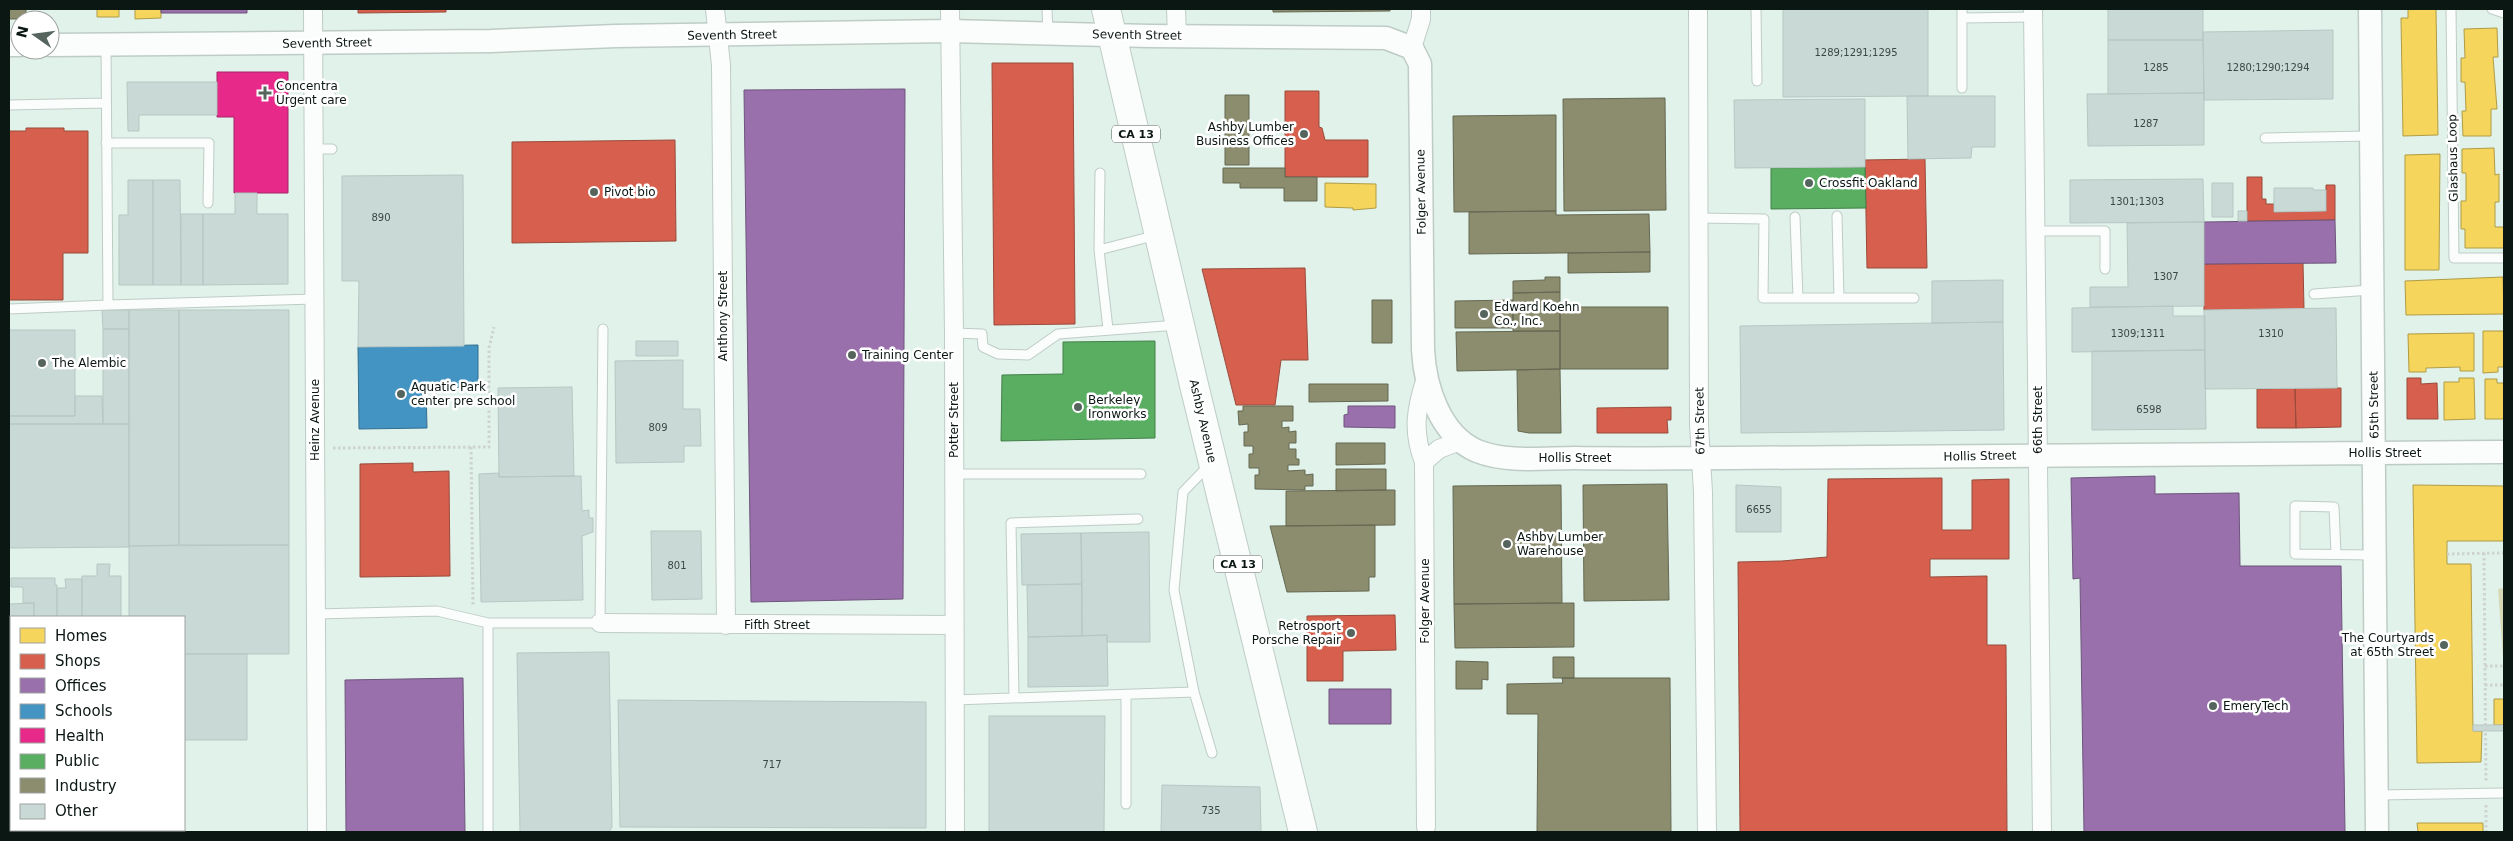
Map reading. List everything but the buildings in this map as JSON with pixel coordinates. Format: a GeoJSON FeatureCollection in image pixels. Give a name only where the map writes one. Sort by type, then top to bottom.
{"type":"FeatureCollection","features":[{"type":"Feature","properties":{"kind":"main road","name":"Ashby Avenue"},"geometry":{"type":"LineString","coordinates":[[1109,22],[1213,461],[1304,832]]}},
{"type":"Feature","properties":{"kind":"street","name":"Heinz Avenue"},"geometry":{"type":"LineString","coordinates":[[313,9],[313,43],[323,96],[314,149],[317,832]]}},
{"type":"Feature","properties":{"kind":"street","name":"Anthony Street"},"geometry":{"type":"LineString","coordinates":[[715,9],[721,65],[726,624]]}},
{"type":"Feature","properties":{"kind":"street","name":"Potter Street"},"geometry":{"type":"LineString","coordinates":[[950,9],[955,474],[955,832]]}},
{"type":"Feature","properties":{"kind":"street"},"geometry":{"type":"LineString","coordinates":[[1176,9],[1177,36]]}},
{"type":"Feature","properties":{"kind":"street"},"geometry":{"type":"LineString","coordinates":[[1412,48],[1421,20],[1421,9]]}},
{"type":"Feature","properties":{"kind":"street","name":"67th Street"},"geometry":{"type":"LineString","coordinates":[[1698,9],[1700,458],[1703,492],[1707,832]]}},
{"type":"Feature","properties":{"kind":"street","name":"65th Street"},"geometry":{"type":"LineString","coordinates":[[2370,9],[2377,832]]}},
{"type":"Feature","properties":{"kind":"street","name":"66th Street"},"geometry":{"type":"LineString","coordinates":[[2033,13],[2037,231],[2042,832]]}},
{"type":"Feature","properties":{"kind":"street","name":"Seventh Street"},"geometry":{"type":"LineString","coordinates":[[60,45],[313,43],[950,31],[1048,33],[1109,22],[1177,36],[1373,37],[1397,40],[1412,48]]}},
{"type":"Feature","properties":{"kind":"street","name":"Folger Avenue"},"geometry":{"type":"LineString","coordinates":[[1412,48],[1420,64],[1423,350],[1426,378],[1433,400],[1443,418]]}},
{"type":"Feature","properties":{"kind":"street","name":"Folger Avenue"},"geometry":{"type":"LineString","coordinates":[[1426,378],[1417,405],[1418,446],[1424,462],[1426,829]]}},
{"type":"Feature","properties":{"kind":"street","name":"Hollis Street"},"geometry":{"type":"LineString","coordinates":[[1443,418],[1460,441],[1477,451],[1501,458],[2504,452]]}},
{"type":"Feature","properties":{"kind":"street"},"geometry":{"type":"LineString","coordinates":[[1424,462],[1439,450],[1460,441]]}},
{"type":"Feature","properties":{"kind":"street","name":"Fifth Street"},"geometry":{"type":"LineString","coordinates":[[600,622],[954,625]]}},
{"type":"Feature","properties":{"kind":"lane"},"geometry":{"type":"LineString","coordinates":[[1047,9],[1048,33]]}},
{"type":"Feature","properties":{"kind":"lane"},"geometry":{"type":"LineString","coordinates":[[1756,9],[1757,80]]}},
{"type":"Feature","properties":{"kind":"lane","name":"Glashaus Loop"},"geometry":{"type":"LineString","coordinates":[[2451,9],[2454,258],[2504,258]]}},
{"type":"Feature","properties":{"kind":"lane"},"geometry":{"type":"LineString","coordinates":[[2492,9],[2504,13]]}},
{"type":"Feature","properties":{"kind":"lane"},"geometry":{"type":"LineString","coordinates":[[1962,88],[1962,13],[2033,13]]}},
{"type":"Feature","properties":{"kind":"lane"},"geometry":{"type":"LineString","coordinates":[[106,44],[108,305]]}},
{"type":"Feature","properties":{"kind":"lane"},"geometry":{"type":"LineString","coordinates":[[9,105],[106,103]]}},
{"type":"Feature","properties":{"kind":"lane"},"geometry":{"type":"LineString","coordinates":[[2265,138],[2371,136]]}},
{"type":"Feature","properties":{"kind":"lane"},"geometry":{"type":"LineString","coordinates":[[106,142],[209,143],[208,203]]}},
{"type":"Feature","properties":{"kind":"lane"},"geometry":{"type":"LineString","coordinates":[[314,149],[332,149]]}},
{"type":"Feature","properties":{"kind":"lane"},"geometry":{"type":"LineString","coordinates":[[1100,173],[1099,250],[1108,329]]}},
{"type":"Feature","properties":{"kind":"lane"},"geometry":{"type":"LineString","coordinates":[[1837,216],[1839,298]]}},
{"type":"Feature","properties":{"kind":"lane"},"geometry":{"type":"LineString","coordinates":[[1795,217],[1798,298]]}},
{"type":"Feature","properties":{"kind":"lane"},"geometry":{"type":"LineString","coordinates":[[1698,218],[1764,219],[1763,298],[1914,298]]}},
{"type":"Feature","properties":{"kind":"lane"},"geometry":{"type":"LineString","coordinates":[[2037,231],[2105,231],[2105,269]]}},
{"type":"Feature","properties":{"kind":"lane"},"geometry":{"type":"LineString","coordinates":[[1099,250],[1160,234]]}},
{"type":"Feature","properties":{"kind":"lane"},"geometry":{"type":"LineString","coordinates":[[2314,294],[2372,290]]}},
{"type":"Feature","properties":{"kind":"lane"},"geometry":{"type":"LineString","coordinates":[[9,310],[315,299]]}},
{"type":"Feature","properties":{"kind":"lane"},"geometry":{"type":"LineString","coordinates":[[954,333],[982,334],[983,347],[998,354],[1028,355],[1058,334],[1182,324]]}},
{"type":"Feature","properties":{"kind":"lane"},"geometry":{"type":"LineString","coordinates":[[316,614],[437,610],[488,623],[600,622],[603,329]]}},
{"type":"Feature","properties":{"kind":"lane"},"geometry":{"type":"LineString","coordinates":[[1212,753],[1194,692],[1174,590],[1174,578],[1183,492],[1213,461]]}},
{"type":"Feature","properties":{"kind":"lane"},"geometry":{"type":"LineString","coordinates":[[955,474],[1141,474]]}},
{"type":"Feature","properties":{"kind":"lane"},"geometry":{"type":"LineString","coordinates":[[2336,554],[2334,507],[2296,506],[2295,554],[2376,555]]}},
{"type":"Feature","properties":{"kind":"lane"},"geometry":{"type":"LineString","coordinates":[[1014,698],[1011,523],[1138,519]]}},
{"type":"Feature","properties":{"kind":"lane"},"geometry":{"type":"LineString","coordinates":[[488,623],[488,832]]}},
{"type":"Feature","properties":{"kind":"lane"},"geometry":{"type":"LineString","coordinates":[[954,700],[1194,692]]}},
{"type":"Feature","properties":{"kind":"lane"},"geometry":{"type":"LineString","coordinates":[[1126,695],[1126,804]]}},
{"type":"Feature","properties":{"kind":"lane"},"geometry":{"type":"LineString","coordinates":[[2377,795],[2504,793]]}},
{"type":"Feature","properties":{"kind":"path"},"geometry":{"type":"LineString","coordinates":[[316,448],[490,446],[489,348],[494,327]]}},
{"type":"Feature","properties":{"kind":"path"},"geometry":{"type":"LineString","coordinates":[[471,447],[474,619]]}},
{"type":"Feature","properties":{"kind":"path"},"geometry":{"type":"LineString","coordinates":[[2484,553],[2486,832]]}},
{"type":"Feature","properties":{"kind":"path"},"geometry":{"type":"LineString","coordinates":[[2447,554],[2504,553]]}},
{"type":"Feature","properties":{"kind":"path"},"geometry":{"type":"LineString","coordinates":[[2485,666],[2504,666]]}},
{"type":"Feature","properties":{"kind":"path"},"geometry":{"type":"LineString","coordinates":[[2485,685],[2504,684]]}},
{"type":"Feature","properties":{"kind":"green space"},"geometry":{"type":"Polygon","coordinates":[[[2504,588],[2504,657],[2503,657],[2498,589],[2504,588]]]}},
{"type":"Feature","properties":{"kind":"place","name":"Concentra Urgent care"},"geometry":{"type":"Point","coordinates":[265,93]}},
{"type":"Feature","properties":{"kind":"place","name":"Ashby Lumber Business Offices"},"geometry":{"type":"Point","coordinates":[1304,134]}},
{"type":"Feature","properties":{"kind":"place","name":"Crossfit Oakland"},"geometry":{"type":"Point","coordinates":[1809,183]}},
{"type":"Feature","properties":{"kind":"place","name":"Pivot bio"},"geometry":{"type":"Point","coordinates":[594,192]}},
{"type":"Feature","properties":{"kind":"place","name":"Edward Koehn Co., Inc."},"geometry":{"type":"Point","coordinates":[1484,314]}},
{"type":"Feature","properties":{"kind":"place","name":"Training Center"},"geometry":{"type":"Point","coordinates":[852,355]}},
{"type":"Feature","properties":{"kind":"place","name":"The Alembic"},"geometry":{"type":"Point","coordinates":[42,363]}},
{"type":"Feature","properties":{"kind":"place","name":"Aquatic Park center pre school"},"geometry":{"type":"Point","coordinates":[401,394]}},
{"type":"Feature","properties":{"kind":"place","name":"Berkeley Ironworks"},"geometry":{"type":"Point","coordinates":[1078,407]}},
{"type":"Feature","properties":{"kind":"place","name":"Ashby Lumber Warehouse"},"geometry":{"type":"Point","coordinates":[1507,544]}},
{"type":"Feature","properties":{"kind":"place","name":"Retrosport Porsche Repair"},"geometry":{"type":"Point","coordinates":[1351,633]}},
{"type":"Feature","properties":{"kind":"place","name":"The Courtyards at 65th Street"},"geometry":{"type":"Point","coordinates":[2444,645]}},
{"type":"Feature","properties":{"kind":"place","name":"EmeryTech"},"geometry":{"type":"Point","coordinates":[2213,706]}}]}
